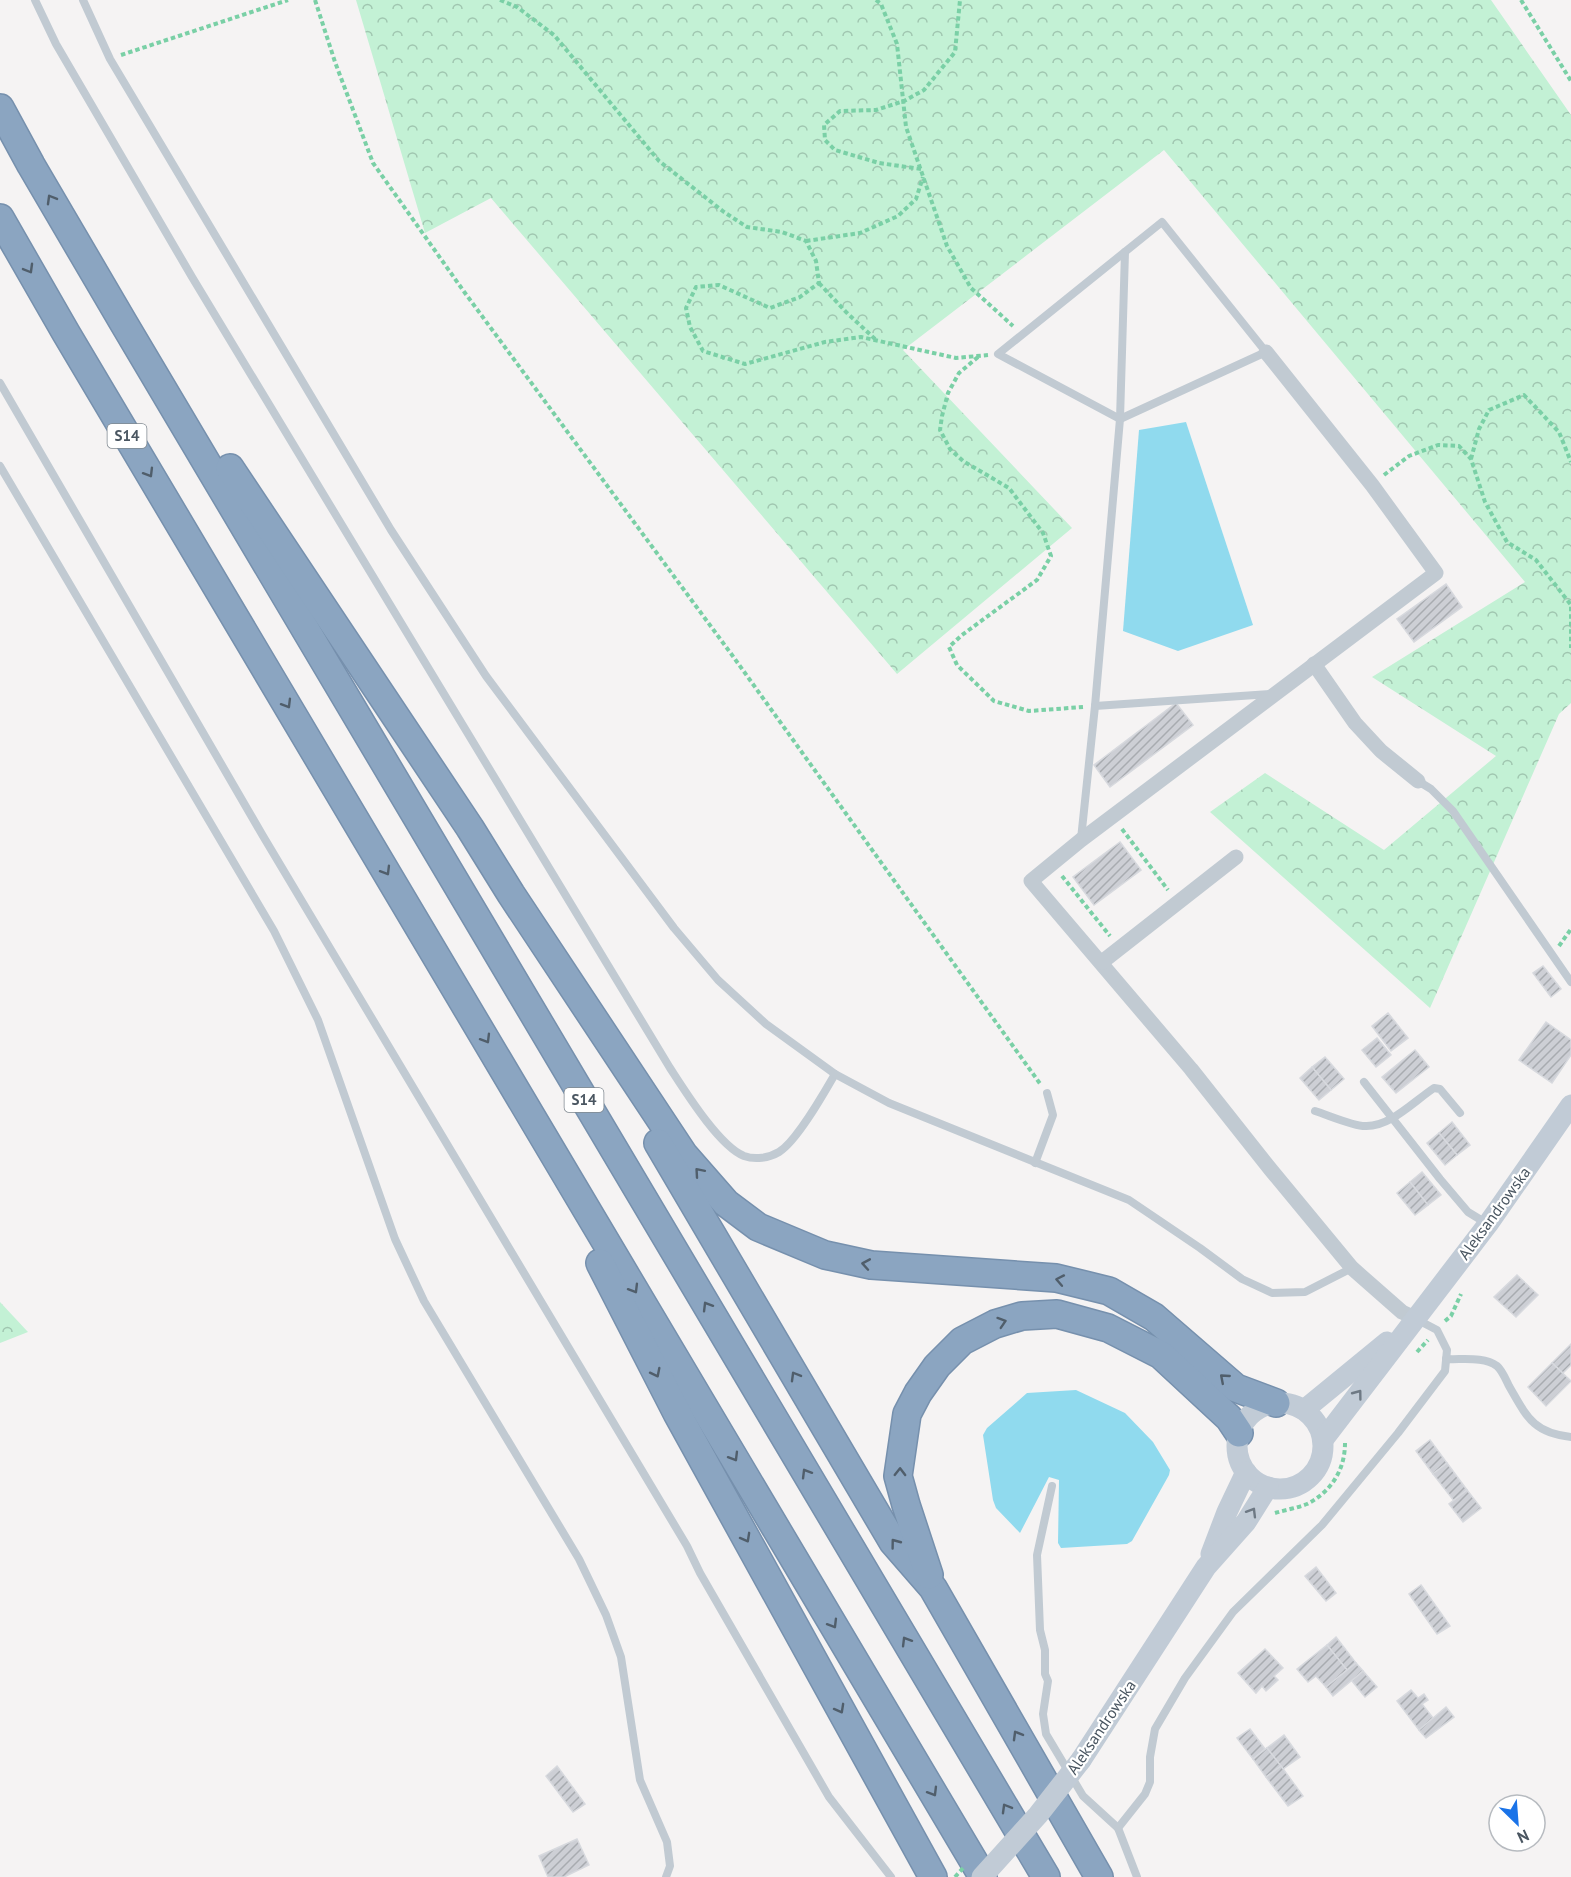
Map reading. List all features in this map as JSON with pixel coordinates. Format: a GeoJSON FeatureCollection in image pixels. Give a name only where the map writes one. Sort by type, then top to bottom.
{"type":"FeatureCollection","features":[{"type":"Feature","properties":{"kind":"highway","name":"S14"},"geometry":{"type":"LineString","coordinates":[[0,108],[123,322],[1046,1877]]}},
{"type":"Feature","properties":{"kind":"highway","name":"S14"},"geometry":{"type":"LineString","coordinates":[[0,218],[66,333],[983,1877]]}},
{"type":"Feature","properties":{"kind":"highway"},"geometry":{"type":"LineString","coordinates":[[123,322],[220,454],[470,828],[893,1542],[933,1588],[1099,1877]]}},
{"type":"Feature","properties":{"kind":"highway"},"geometry":{"type":"LineString","coordinates":[[511,894],[684,1155],[726,1203],[758,1227],[825,1255],[871,1265],[1056,1278],[1108,1291],[1154,1317],[1236,1388],[1276,1403]]}},
{"type":"Feature","properties":{"kind":"highway"},"geometry":{"type":"LineString","coordinates":[[529,1113],[615,1295],[677,1413],[928,1870]]}},
{"type":"Feature","properties":{"kind":"highway"},"geometry":{"type":"LineString","coordinates":[[933,1588],[898,1476],[907,1414],[918,1393],[937,1366],[962,1341],[995,1324],[1022,1316],[1057,1314],[1108,1328],[1161,1355],[1229,1418],[1239,1433]]}},
{"type":"Feature","properties":{"kind":"main road","name":"Aleksandrowska"},"geometry":{"type":"LineString","coordinates":[[1323,1440],[1488,1224],[1571,1106]]}},
{"type":"Feature","properties":{"kind":"main road","name":"Aleksandrowska"},"geometry":{"type":"LineString","coordinates":[[1304,1410],[1415,1318]]}},
{"type":"Feature","properties":{"kind":"main road"},"geometry":{"type":"LineString","coordinates":[[1276,1403],[1286,1403],[1304,1410],[1313,1418],[1323,1440],[1322,1454],[1317,1468],[1308,1478],[1296,1485],[1282,1488],[1268,1487],[1256,1481],[1246,1472],[1237,1447],[1239,1433],[1245,1422],[1264,1406],[1276,1403]]}},
{"type":"Feature","properties":{"kind":"main road","name":"Aleksandrowska"},"geometry":{"type":"LineString","coordinates":[[1206,1567],[1227,1512],[1246,1472]]}},
{"type":"Feature","properties":{"kind":"main road","name":"Aleksandrowska"},"geometry":{"type":"LineString","coordinates":[[983,1877],[1038,1815],[1081,1760],[1206,1567],[1246,1522],[1268,1487]]}},
{"type":"Feature","properties":{"kind":"street"},"geometry":{"type":"LineString","coordinates":[[1266,352],[1372,485],[1436,573],[1081,840],[1031,881],[1217,1100],[1352,1268],[1402,1312],[1415,1318]]}},
{"type":"Feature","properties":{"kind":"street"},"geometry":{"type":"LineString","coordinates":[[1314,664],[1355,723],[1381,751],[1418,781]]}},
{"type":"Feature","properties":{"kind":"street"},"geometry":{"type":"LineString","coordinates":[[1102,962],[1236,857]]}},
{"type":"Feature","properties":{"kind":"lane"},"geometry":{"type":"LineString","coordinates":[[35,0],[56,44],[192,277],[670,1068],[698,1110],[726,1143],[744,1156],[766,1158],[780,1151],[794,1137],[819,1102],[835,1074]]}},
{"type":"Feature","properties":{"kind":"lane"},"geometry":{"type":"LineString","coordinates":[[83,0],[110,58],[391,530],[486,675],[674,928],[718,980],[766,1024],[835,1074],[889,1103],[1128,1200],[1242,1279],[1272,1293],[1305,1292],[1352,1268]]}},
{"type":"Feature","properties":{"kind":"lane"},"geometry":{"type":"LineString","coordinates":[[1162,222],[1266,352],[1120,419],[998,354],[1162,222]]}},
{"type":"Feature","properties":{"kind":"lane"},"geometry":{"type":"LineString","coordinates":[[1081,840],[1120,419],[1125,252]]}},
{"type":"Feature","properties":{"kind":"lane"},"geometry":{"type":"LineString","coordinates":[[0,383],[263,836],[687,1546],[700,1573],[829,1797],[891,1877]]}},
{"type":"Feature","properties":{"kind":"lane"},"geometry":{"type":"LineString","coordinates":[[0,466],[274,931],[318,1020],[395,1239],[424,1301],[579,1559],[606,1615],[621,1657],[640,1780],[667,1842],[670,1866],[666,1877]]}},
{"type":"Feature","properties":{"kind":"lane"},"geometry":{"type":"LineString","coordinates":[[1095,706],[1275,694]]}},
{"type":"Feature","properties":{"kind":"lane"},"geometry":{"type":"LineString","coordinates":[[1418,781],[1431,789],[1453,811],[1571,982]]}},
{"type":"Feature","properties":{"kind":"lane"},"geometry":{"type":"LineString","coordinates":[[1364,1082],[1468,1212],[1488,1224]]}},
{"type":"Feature","properties":{"kind":"lane"},"geometry":{"type":"LineString","coordinates":[[1315,1111],[1364,1126],[1388,1122],[1434,1088],[1440,1089],[1460,1113]]}},
{"type":"Feature","properties":{"kind":"lane"},"geometry":{"type":"LineString","coordinates":[[1035,1163],[1053,1115],[1047,1093]]}},
{"type":"Feature","properties":{"kind":"lane"},"geometry":{"type":"LineString","coordinates":[[1118,1828],[1145,1794],[1150,1782],[1150,1757],[1155,1729],[1185,1678],[1233,1612],[1322,1525],[1445,1371],[1447,1350],[1437,1330],[1415,1318]]}},
{"type":"Feature","properties":{"kind":"lane"},"geometry":{"type":"LineString","coordinates":[[1446,1359],[1484,1360],[1498,1367],[1519,1404],[1541,1430],[1555,1436],[1571,1437]]}},
{"type":"Feature","properties":{"kind":"lane"},"geometry":{"type":"LineString","coordinates":[[1052,1486],[1036,1555],[1040,1630],[1045,1650],[1045,1674],[1048,1681],[1043,1714],[1046,1734],[1083,1796],[1118,1828],[1137,1877]]}},
{"type":"Feature","properties":{"kind":"path"},"geometry":{"type":"LineString","coordinates":[[110,58],[288,0]]}},
{"type":"Feature","properties":{"kind":"path"},"geometry":{"type":"LineString","coordinates":[[315,0],[335,62],[373,163],[1047,1093]]}},
{"type":"Feature","properties":{"kind":"path"},"geometry":{"type":"LineString","coordinates":[[500,0],[518,7],[554,35],[659,161],[724,212],[747,227],[782,232],[806,241],[860,233],[898,216],[916,199],[923,176]]}},
{"type":"Feature","properties":{"kind":"path"},"geometry":{"type":"LineString","coordinates":[[876,0],[881,4],[897,44],[906,127],[947,246],[971,288],[1023,335]]}},
{"type":"Feature","properties":{"kind":"path"},"geometry":{"type":"LineString","coordinates":[[921,170],[879,163],[834,150],[825,140],[824,124],[840,111],[876,110],[903,101],[924,90],[955,51],[960,0]]}},
{"type":"Feature","properties":{"kind":"path"},"geometry":{"type":"LineString","coordinates":[[1521,0],[1571,81]]}},
{"type":"Feature","properties":{"kind":"path"},"geometry":{"type":"LineString","coordinates":[[806,241],[816,261],[819,283],[876,339]]}},
{"type":"Feature","properties":{"kind":"path"},"geometry":{"type":"LineString","coordinates":[[819,283],[800,297],[770,308],[719,285],[696,286],[686,308],[690,327],[703,351],[745,364],[825,342],[861,337],[956,358],[998,354]]}},
{"type":"Feature","properties":{"kind":"path"},"geometry":{"type":"LineString","coordinates":[[978,356],[959,374],[948,393],[940,430],[950,449],[963,461],[1009,488],[1043,533],[1052,556],[1037,580],[949,646],[957,665],[994,701],[1029,711],[1095,706]]}},
{"type":"Feature","properties":{"kind":"path"},"geometry":{"type":"LineString","coordinates":[[1471,459],[1479,429],[1489,410],[1524,395],[1559,432],[1571,462]]}},
{"type":"Feature","properties":{"kind":"path"},"geometry":{"type":"LineString","coordinates":[[1372,485],[1409,456],[1438,445],[1459,446],[1471,459],[1485,502],[1507,542],[1536,560],[1571,605],[1571,648]]}},
{"type":"Feature","properties":{"kind":"path"},"geometry":{"type":"LineString","coordinates":[[1112,817],[1178,902]]}},
{"type":"Feature","properties":{"kind":"path"},"geometry":{"type":"LineString","coordinates":[[1052,863],[1119,949]]}},
{"type":"Feature","properties":{"kind":"green space"},"geometry":{"type":"Polygon","coordinates":[[[356,0],[1491,0],[1571,115],[1571,703],[1559,714],[1430,1008],[1210,812],[1265,773],[1384,850],[1496,756],[1372,677],[1525,582],[1164,150],[903,350],[1072,528],[897,674],[491,198],[425,233],[356,0]]]}},
{"type":"Feature","properties":{"kind":"green space"},"geometry":{"type":"Polygon","coordinates":[[[0,1302],[28,1332],[0,1343],[0,1302]]]}},
{"type":"Feature","properties":{"kind":"water"},"geometry":{"type":"Polygon","coordinates":[[[1186,422],[1253,625],[1178,651],[1123,631],[1139,430],[1186,422]]]}},
{"type":"Feature","properties":{"kind":"water"},"geometry":{"type":"Polygon","coordinates":[[[1076,1390],[1125,1413],[1153,1442],[1170,1470],[1132,1541],[1127,1544],[1061,1548],[1058,1543],[1059,1480],[1049,1477],[1020,1533],[996,1508],[993,1500],[983,1435],[987,1428],[1027,1393],[1076,1390]]]}},
{"type":"Feature","properties":{"kind":"building"},"geometry":{"type":"Polygon","coordinates":[[[1446,584],[1462,607],[1414,642],[1397,619],[1446,584]]]}},
{"type":"Feature","properties":{"kind":"building"},"geometry":{"type":"Polygon","coordinates":[[[1176,703],[1193,725],[1110,787],[1094,765],[1176,703]]]}},
{"type":"Feature","properties":{"kind":"building"},"geometry":{"type":"Polygon","coordinates":[[[1120,842],[1141,870],[1094,905],[1073,877],[1120,842]]]}},
{"type":"Feature","properties":{"kind":"building"},"geometry":{"type":"Polygon","coordinates":[[[1543,966],[1561,989],[1551,997],[1533,973],[1543,966]]]}},
{"type":"Feature","properties":{"kind":"building"},"geometry":{"type":"Polygon","coordinates":[[[1388,1013],[1408,1038],[1391,1051],[1372,1026],[1388,1013]]]}},
{"type":"Feature","properties":{"kind":"building"},"geometry":{"type":"Polygon","coordinates":[[[1546,1022],[1571,1040],[1571,1055],[1552,1083],[1519,1060],[1546,1022]]]}},
{"type":"Feature","properties":{"kind":"building"},"geometry":{"type":"Polygon","coordinates":[[[1377,1038],[1391,1055],[1376,1067],[1362,1050],[1377,1038]]]}},
{"type":"Feature","properties":{"kind":"building"},"geometry":{"type":"Polygon","coordinates":[[[1415,1050],[1429,1067],[1396,1093],[1382,1077],[1415,1050]]]}},
{"type":"Feature","properties":{"kind":"building"},"geometry":{"type":"Polygon","coordinates":[[[1325,1057],[1344,1079],[1331,1090],[1312,1067],[1325,1057]]]}},
{"type":"Feature","properties":{"kind":"building"},"geometry":{"type":"Polygon","coordinates":[[[1312,1067],[1331,1090],[1319,1100],[1300,1078],[1312,1067]]]}},
{"type":"Feature","properties":{"kind":"building"},"geometry":{"type":"Polygon","coordinates":[[[1452,1122],[1470,1145],[1457,1155],[1439,1133],[1452,1122]]]}},
{"type":"Feature","properties":{"kind":"building"},"geometry":{"type":"Polygon","coordinates":[[[1439,1133],[1457,1155],[1445,1165],[1427,1143],[1439,1133]]]}},
{"type":"Feature","properties":{"kind":"building"},"geometry":{"type":"Polygon","coordinates":[[[1422,1172],[1441,1195],[1428,1205],[1410,1182],[1422,1172]]]}},
{"type":"Feature","properties":{"kind":"building"},"geometry":{"type":"Polygon","coordinates":[[[1410,1182],[1428,1205],[1415,1215],[1397,1193],[1410,1182]]]}},
{"type":"Feature","properties":{"kind":"building"},"geometry":{"type":"Polygon","coordinates":[[[1517,1275],[1538,1295],[1516,1317],[1494,1297],[1517,1275]]]}},
{"type":"Feature","properties":{"kind":"building"},"geometry":{"type":"Polygon","coordinates":[[[1571,1344],[1571,1365],[1563,1373],[1552,1363],[1571,1344]]]}},
{"type":"Feature","properties":{"kind":"building"},"geometry":{"type":"Polygon","coordinates":[[[1552,1363],[1571,1381],[1546,1406],[1528,1387],[1552,1363]]]}},
{"type":"Feature","properties":{"kind":"building"},"geometry":{"type":"Polygon","coordinates":[[[1430,1440],[1447,1463],[1433,1474],[1416,1451],[1430,1440]]]}},
{"type":"Feature","properties":{"kind":"building"},"geometry":{"type":"Polygon","coordinates":[[[1447,1463],[1467,1490],[1454,1501],[1433,1474],[1447,1463]]]}},
{"type":"Feature","properties":{"kind":"building"},"geometry":{"type":"Polygon","coordinates":[[[1467,1490],[1481,1508],[1463,1522],[1449,1504],[1467,1490]]]}},
{"type":"Feature","properties":{"kind":"building"},"geometry":{"type":"Polygon","coordinates":[[[1316,1567],[1336,1593],[1326,1601],[1305,1576],[1316,1567]]]}},
{"type":"Feature","properties":{"kind":"building"},"geometry":{"type":"Polygon","coordinates":[[[1421,1585],[1450,1626],[1437,1634],[1409,1594],[1421,1585]]]}},
{"type":"Feature","properties":{"kind":"building"},"geometry":{"type":"Polygon","coordinates":[[[1336,1637],[1356,1663],[1347,1670],[1327,1645],[1336,1637]]]}},
{"type":"Feature","properties":{"kind":"building"},"geometry":{"type":"Polygon","coordinates":[[[1327,1645],[1347,1670],[1326,1687],[1316,1676],[1308,1682],[1297,1669],[1327,1645]]]}},
{"type":"Feature","properties":{"kind":"building"},"geometry":{"type":"Polygon","coordinates":[[[1265,1649],[1283,1668],[1274,1676],[1278,1680],[1266,1691],[1262,1686],[1256,1693],[1238,1673],[1265,1649]]]}},
{"type":"Feature","properties":{"kind":"building"},"geometry":{"type":"Polygon","coordinates":[[[1356,1663],[1363,1671],[1333,1696],[1326,1687],[1356,1663]]]}},
{"type":"Feature","properties":{"kind":"building"},"geometry":{"type":"Polygon","coordinates":[[[1363,1671],[1377,1687],[1365,1697],[1352,1681],[1363,1671]]]}},
{"type":"Feature","properties":{"kind":"building"},"geometry":{"type":"Polygon","coordinates":[[[1411,1690],[1418,1698],[1424,1694],[1428,1700],[1422,1704],[1433,1718],[1419,1730],[1397,1701],[1411,1690]]]}},
{"type":"Feature","properties":{"kind":"building"},"geometry":{"type":"Polygon","coordinates":[[[1446,1707],[1454,1717],[1426,1738],[1419,1730],[1446,1707]]]}},
{"type":"Feature","properties":{"kind":"building"},"geometry":{"type":"Polygon","coordinates":[[[1250,1729],[1265,1749],[1253,1759],[1237,1738],[1250,1729]]]}},
{"type":"Feature","properties":{"kind":"building"},"geometry":{"type":"Polygon","coordinates":[[[1284,1735],[1300,1757],[1283,1769],[1267,1748],[1284,1735]]]}},
{"type":"Feature","properties":{"kind":"building"},"geometry":{"type":"Polygon","coordinates":[[[1267,1748],[1281,1766],[1266,1777],[1253,1759],[1267,1748]]]}},
{"type":"Feature","properties":{"kind":"building"},"geometry":{"type":"Polygon","coordinates":[[[557,1766],[585,1804],[573,1812],[546,1776],[557,1766]]]}},
{"type":"Feature","properties":{"kind":"building"},"geometry":{"type":"Polygon","coordinates":[[[1281,1766],[1303,1796],[1288,1806],[1266,1777],[1281,1766]]]}},
{"type":"Feature","properties":{"kind":"building"},"geometry":{"type":"Polygon","coordinates":[[[577,1839],[589,1865],[564,1877],[548,1877],[539,1856],[577,1839]]]}}]}
